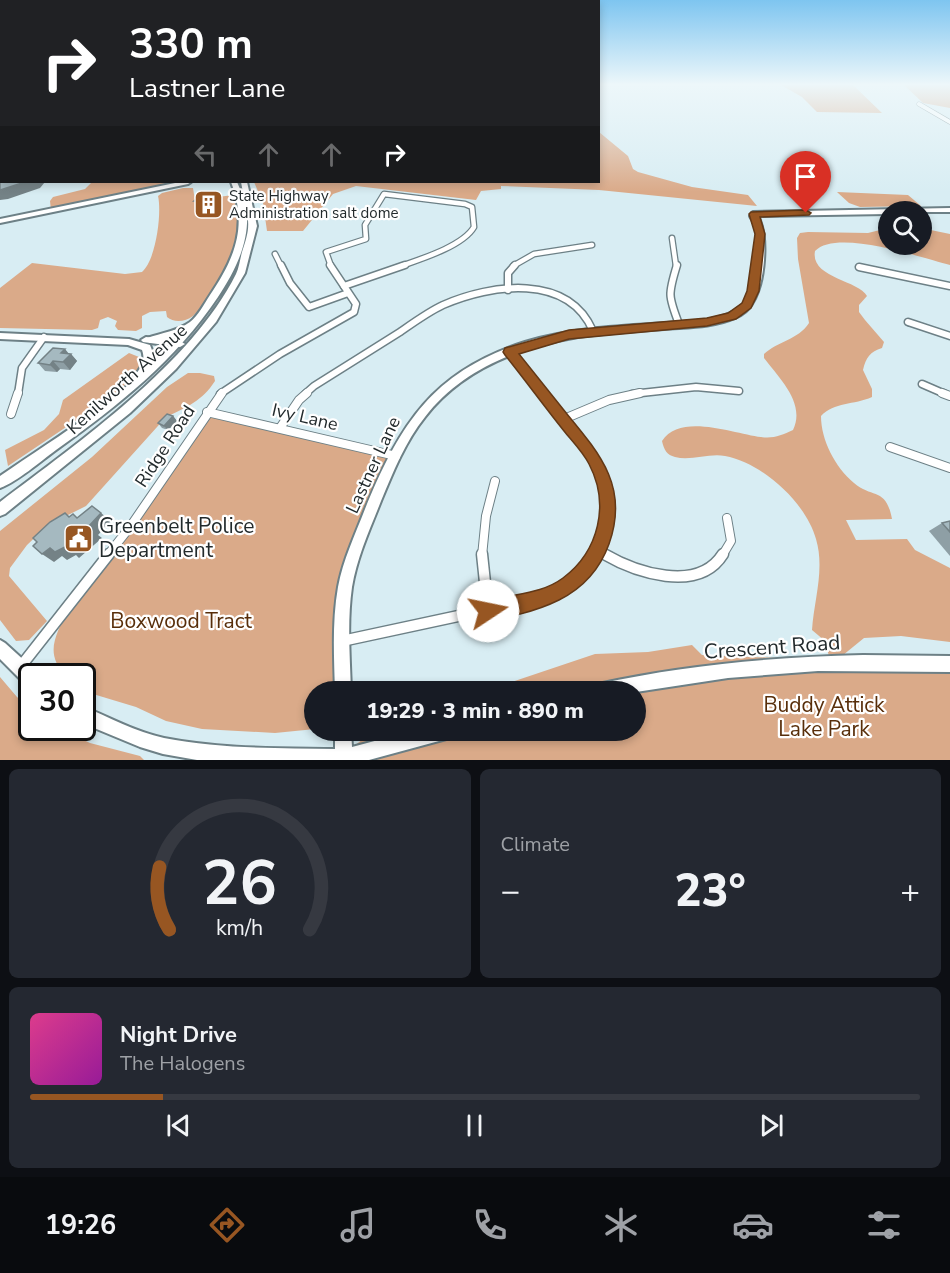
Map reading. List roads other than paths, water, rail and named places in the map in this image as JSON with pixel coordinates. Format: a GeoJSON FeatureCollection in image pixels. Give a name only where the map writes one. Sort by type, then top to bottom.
{"type":"FeatureCollection","features":[{"type":"Feature","properties":{"kind":"street"},"geometry":{"type":"LineString","coordinates":[[0,221],[183,183]]}},
{"type":"Feature","properties":{"kind":"street","name":"Kenilworth Avenue"},"geometry":{"type":"LineString","coordinates":[[0,483],[88,421],[154,369],[180,344],[201,317],[230,272],[241,246],[245,223],[244,209],[234,183]]}},
{"type":"Feature","properties":{"kind":"street","name":"Kenilworth Avenue"},"geometry":{"type":"LineString","coordinates":[[0,510],[114,418],[171,366],[210,325],[236,285],[253,240],[254,214],[251,198],[244,183]]}},
{"type":"Feature","properties":{"kind":"street"},"geometry":{"type":"LineString","coordinates":[[275,254],[290,283],[309,307],[348,293],[325,253],[366,239],[365,225],[383,195],[471,206],[474,224],[468,235],[417,261],[344,286]]}},
{"type":"Feature","properties":{"kind":"street","name":"Lastner Lane"},"geometry":{"type":"LineString","coordinates":[[343,681],[342,603],[347,572],[396,456],[415,420],[439,393],[467,372],[510,352],[552,338],[593,331],[717,321],[732,316],[751,300],[760,234],[754,214],[950,210]]}},
{"type":"Feature","properties":{"kind":"street"},"geometry":{"type":"LineString","coordinates":[[672,238],[677,264],[669,290],[669,299],[679,324]]}},
{"type":"Feature","properties":{"kind":"street"},"geometry":{"type":"LineString","coordinates":[[508,290],[507,273],[519,261],[541,253],[592,245]]}},
{"type":"Feature","properties":{"kind":"street"},"geometry":{"type":"LineString","coordinates":[[859,267],[950,286]]}},
{"type":"Feature","properties":{"kind":"street"},"geometry":{"type":"LineString","coordinates":[[280,428],[299,400],[315,386],[440,306],[476,294],[508,290],[541,290],[564,297],[583,312],[593,331]]}},
{"type":"Feature","properties":{"kind":"street","name":"Ridge Road"},"geometry":{"type":"LineString","coordinates":[[32,663],[166,476],[218,396],[237,381],[354,312],[356,304],[348,293]]}},
{"type":"Feature","properties":{"kind":"street"},"geometry":{"type":"LineString","coordinates":[[150,340],[175,334],[201,317]]}},
{"type":"Feature","properties":{"kind":"street"},"geometry":{"type":"LineString","coordinates":[[908,322],[950,336]]}},
{"type":"Feature","properties":{"kind":"street"},"geometry":{"type":"LineString","coordinates":[[0,336],[150,340],[180,344],[180,351],[171,366]]}},
{"type":"Feature","properties":{"kind":"street"},"geometry":{"type":"LineString","coordinates":[[11,414],[17,398],[22,368],[44,337]]}},
{"type":"Feature","properties":{"kind":"street"},"geometry":{"type":"LineString","coordinates":[[112,340],[138,345],[149,352],[148,365],[130,388]]}},
{"type":"Feature","properties":{"kind":"street"},"geometry":{"type":"LineString","coordinates":[[342,641],[529,602],[561,590],[577,578],[598,551],[607,527],[608,514],[605,484],[594,458],[510,352]]}},
{"type":"Feature","properties":{"kind":"street"},"geometry":{"type":"LineString","coordinates":[[922,384],[950,396]]}},
{"type":"Feature","properties":{"kind":"street"},"geometry":{"type":"LineString","coordinates":[[564,419],[610,400],[635,394],[722,387],[739,391]]}},
{"type":"Feature","properties":{"kind":"street","name":"Ivy Lane"},"geometry":{"type":"LineString","coordinates":[[207,412],[396,456]]}},
{"type":"Feature","properties":{"kind":"street"},"geometry":{"type":"LineString","coordinates":[[890,447],[950,468]]}},
{"type":"Feature","properties":{"kind":"street"},"geometry":{"type":"LineString","coordinates":[[488,611],[482,581],[480,549],[483,522],[495,482]]}},
{"type":"Feature","properties":{"kind":"street"},"geometry":{"type":"LineString","coordinates":[[598,551],[621,565],[651,575],[690,574],[711,566],[729,547],[731,537],[727,518]]}},
{"type":"Feature","properties":{"kind":"street"},"geometry":{"type":"LineString","coordinates":[[0,648],[18,666]]}},
{"type":"Feature","properties":{"kind":"street","name":"Crescent Road"},"geometry":{"type":"LineString","coordinates":[[646,682],[744,669],[854,664],[950,664]]}},
{"type":"Feature","properties":{"kind":"street"},"geometry":{"type":"LineString","coordinates":[[96,720],[140,739],[182,750],[274,758],[344,758],[408,741]]}},
{"type":"Feature","properties":{"kind":"street"},"geometry":{"type":"LineString","coordinates":[[343,741],[344,758]]}},
{"type":"Feature","properties":{"kind":"place","name":"State Highway Administration salt dome"},"geometry":{"type":"Point","coordinates":[208,205]}},
{"type":"Feature","properties":{"kind":"place","name":"Greenbelt Police Department"},"geometry":{"type":"Point","coordinates":[78,538]}},
{"type":"Feature","properties":{"kind":"park label","name":"Boxwood Tract"},"geometry":{"type":"Point","coordinates":[181,621]}},
{"type":"Feature","properties":{"kind":"park label","name":"Buddy Attick Lake Park"},"geometry":{"type":"Point","coordinates":[824,717]}}]}
